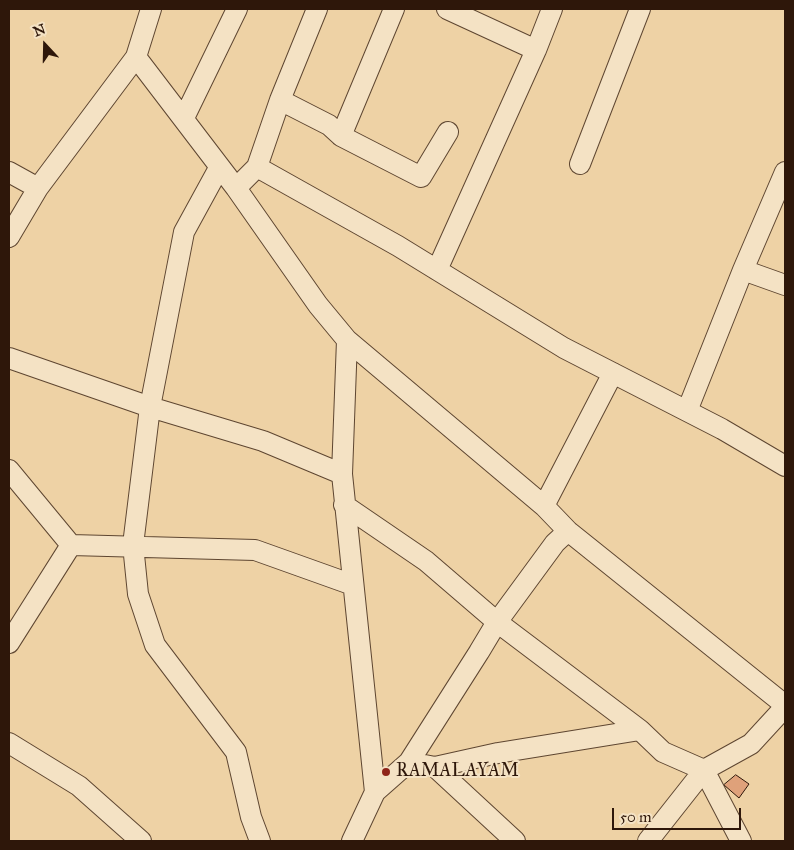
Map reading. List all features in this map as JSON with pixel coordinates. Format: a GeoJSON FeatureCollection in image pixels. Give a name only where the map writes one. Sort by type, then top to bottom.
{"type":"FeatureCollection","features":[{"type":"Feature","properties":{"kind":"street"},"geometry":{"type":"LineString","coordinates":[[9,237],[38,188],[136,58],[151,9]]}},
{"type":"Feature","properties":{"kind":"street"},"geometry":{"type":"LineString","coordinates":[[184,118],[237,9]]}},
{"type":"Feature","properties":{"kind":"street"},"geometry":{"type":"LineString","coordinates":[[236,188],[257,167],[280,100],[317,9]]}},
{"type":"Feature","properties":{"kind":"street"},"geometry":{"type":"LineString","coordinates":[[341,136],[394,9]]}},
{"type":"Feature","properties":{"kind":"street"},"geometry":{"type":"LineString","coordinates":[[447,9],[536,50]]}},
{"type":"Feature","properties":{"kind":"street"},"geometry":{"type":"LineString","coordinates":[[437,270],[536,50],[552,9]]}},
{"type":"Feature","properties":{"kind":"street"},"geometry":{"type":"LineString","coordinates":[[580,164],[640,9]]}},
{"type":"Feature","properties":{"kind":"street"},"geometry":{"type":"LineString","coordinates":[[136,58],[184,118],[318,305],[347,340],[544,506],[568,531],[785,706],[751,744],[704,770],[648,841]]}},
{"type":"Feature","properties":{"kind":"street"},"geometry":{"type":"LineString","coordinates":[[280,100],[330,125],[341,136],[421,177],[448,132]]}},
{"type":"Feature","properties":{"kind":"street"},"geometry":{"type":"LineString","coordinates":[[257,167],[398,246],[564,348],[722,428],[785,466]]}},
{"type":"Feature","properties":{"kind":"street"},"geometry":{"type":"LineString","coordinates":[[219,168],[184,232],[150,407],[133,546],[138,594],[155,645],[236,752],[251,817],[260,841]]}},
{"type":"Feature","properties":{"kind":"street"},"geometry":{"type":"LineString","coordinates":[[9,172],[38,188]]}},
{"type":"Feature","properties":{"kind":"street"},"geometry":{"type":"LineString","coordinates":[[687,411],[743,270],[785,172]]}},
{"type":"Feature","properties":{"kind":"street"},"geometry":{"type":"LineString","coordinates":[[743,270],[785,285]]}},
{"type":"Feature","properties":{"kind":"street"},"geometry":{"type":"LineString","coordinates":[[347,340],[342,474],[375,792]]}},
{"type":"Feature","properties":{"kind":"street"},"geometry":{"type":"LineString","coordinates":[[9,358],[150,407],[263,441],[342,474]]}},
{"type":"Feature","properties":{"kind":"street"},"geometry":{"type":"LineString","coordinates":[[544,506],[613,373]]}},
{"type":"Feature","properties":{"kind":"street"},"geometry":{"type":"LineString","coordinates":[[9,470],[71,545],[254,550],[353,585]]}},
{"type":"Feature","properties":{"kind":"street"},"geometry":{"type":"LineString","coordinates":[[344,505],[426,561],[496,622],[640,730],[663,752],[704,770],[742,841]]}},
{"type":"Feature","properties":{"kind":"street"},"geometry":{"type":"LineString","coordinates":[[352,841],[375,792],[409,762],[496,622],[555,543],[568,531]]}},
{"type":"Feature","properties":{"kind":"street"},"geometry":{"type":"LineString","coordinates":[[9,642],[71,545]]}},
{"type":"Feature","properties":{"kind":"street"},"geometry":{"type":"LineString","coordinates":[[409,762],[435,767],[498,753],[640,730]]}},
{"type":"Feature","properties":{"kind":"street"},"geometry":{"type":"LineString","coordinates":[[9,743],[79,786],[141,841]]}},
{"type":"Feature","properties":{"kind":"street"},"geometry":{"type":"LineString","coordinates":[[435,767],[515,841]]}},
{"type":"Feature","properties":{"kind":"building"},"geometry":{"type":"Polygon","coordinates":[[[736,775],[749,784],[739,798],[724,785],[736,775]]]}},
{"type":"Feature","properties":{"kind":"place","name":"RAMALAYAM"},"geometry":{"type":"Point","coordinates":[386,772]}}]}
